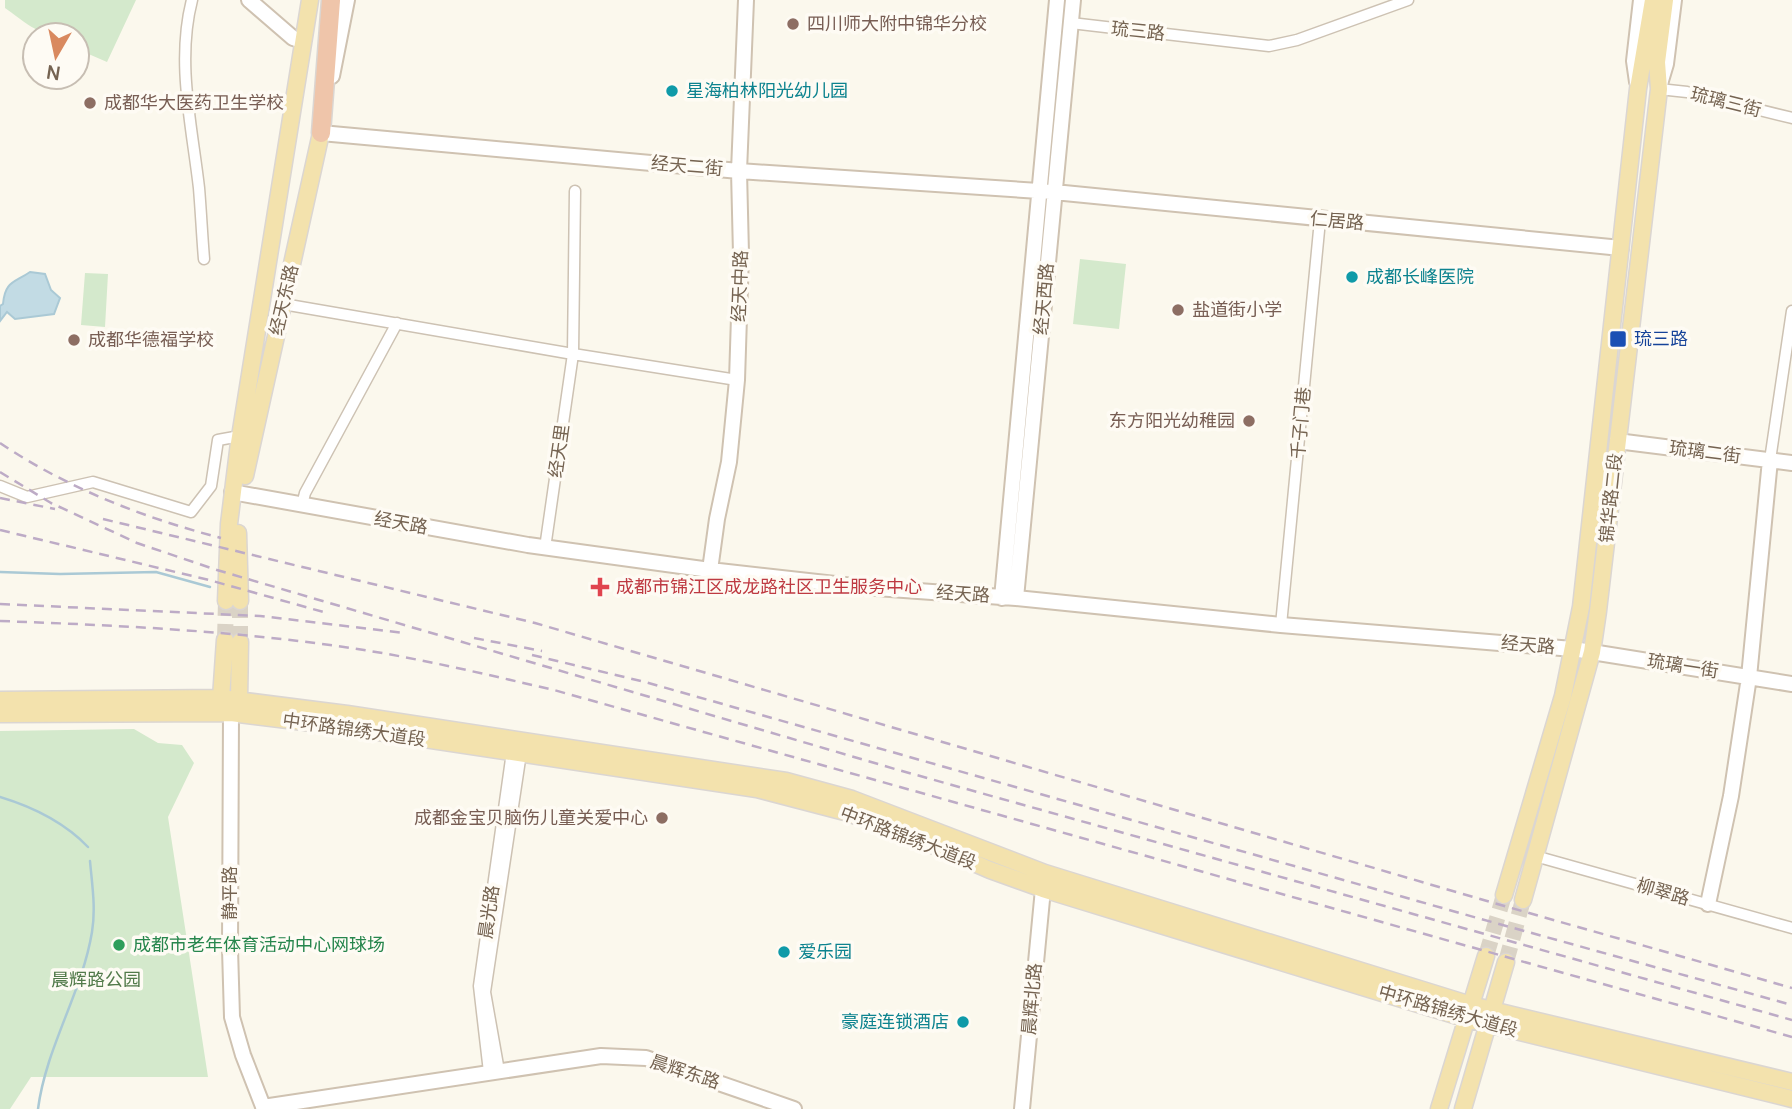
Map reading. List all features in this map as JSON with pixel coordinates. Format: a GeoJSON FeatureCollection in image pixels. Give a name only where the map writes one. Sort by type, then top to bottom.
{"type":"FeatureCollection","features":[{"type":"Feature","properties":{"kind":"highway","name":"经天东路"},"geometry":{"type":"LineString","coordinates":[[321,133],[331,0]]}},
{"type":"Feature","properties":{"kind":"highway"},"geometry":{"type":"LineString","coordinates":[[328,55],[338,0]]}},
{"type":"Feature","properties":{"kind":"main road","name":"经天东路"},"geometry":{"type":"LineString","coordinates":[[233,601],[240,436],[310,0]]}},
{"type":"Feature","properties":{"kind":"main road","name":"锦华路二段"},"geometry":{"type":"LineString","coordinates":[[1504,895],[1563,696],[1581,607],[1638,89],[1653,0]]}},
{"type":"Feature","properties":{"kind":"main road","name":"锦华路二段"},"geometry":{"type":"LineString","coordinates":[[1523,900],[1592,652],[1659,89],[1657,62],[1665,0]]}},
{"type":"Feature","properties":{"kind":"main road","name":"经天东路"},"geometry":{"type":"LineString","coordinates":[[237,493],[321,133]]}},
{"type":"Feature","properties":{"kind":"main road"},"geometry":{"type":"LineString","coordinates":[[221,698],[232,641],[235,707]]}},
{"type":"Feature","properties":{"kind":"main road"},"geometry":{"type":"LineString","coordinates":[[0,699],[221,698],[235,707]]}},
{"type":"Feature","properties":{"kind":"main road","name":"中环路锦绣大道段"},"geometry":{"type":"LineString","coordinates":[[0,713],[235,707],[346,714],[786,780],[852,799],[1045,873],[1469,1012]]}},
{"type":"Feature","properties":{"kind":"main road","name":"中环路锦绣大道段"},"geometry":{"type":"LineString","coordinates":[[235,707],[757,789],[793,797],[893,829],[1043,889],[1469,1012],[1792,1082]]}},
{"type":"Feature","properties":{"kind":"main road"},"geometry":{"type":"LineString","coordinates":[[1439,1109],[1486,956]]}},
{"type":"Feature","properties":{"kind":"main road"},"geometry":{"type":"LineString","coordinates":[[1463,1109],[1506,961]]}},
{"type":"Feature","properties":{"kind":"main road","name":"中环路锦绣大道段"},"geometry":{"type":"LineString","coordinates":[[1491,1017],[1792,1099]]}},
{"type":"Feature","properties":{"kind":"street"},"geometry":{"type":"LineString","coordinates":[[192,0],[185,51],[187,98],[199,188],[204,259]]}},
{"type":"Feature","properties":{"kind":"street"},"geometry":{"type":"LineString","coordinates":[[249,0],[293,38],[303,41]]}},
{"type":"Feature","properties":{"kind":"street"},"geometry":{"type":"LineString","coordinates":[[321,133],[347,0]]}},
{"type":"Feature","properties":{"kind":"street","name":"经天中路"},"geometry":{"type":"LineString","coordinates":[[710,570],[716,519],[729,462],[737,380],[741,254],[739,171],[746,0]]}},
{"type":"Feature","properties":{"kind":"street","name":"经天西路"},"geometry":{"type":"LineString","coordinates":[[1009,598],[1038,191],[1057,0]]}},
{"type":"Feature","properties":{"kind":"street","name":"经天西路"},"geometry":{"type":"LineString","coordinates":[[1009,598],[1073,0]]}},
{"type":"Feature","properties":{"kind":"street","name":"琉三路"},"geometry":{"type":"LineString","coordinates":[[1071,23],[1269,46],[1297,40],[1408,0]]}},
{"type":"Feature","properties":{"kind":"street","name":"锦华路二段"},"geometry":{"type":"LineString","coordinates":[[1638,89],[1634,61],[1641,0]]}},
{"type":"Feature","properties":{"kind":"street","name":"锦华路二段"},"geometry":{"type":"LineString","coordinates":[[1659,89],[1666,64],[1674,0]]}},
{"type":"Feature","properties":{"kind":"street","name":"琉璃三街"},"geometry":{"type":"LineString","coordinates":[[1659,89],[1687,92],[1792,118]]}},
{"type":"Feature","properties":{"kind":"street","name":"经天二街"},"geometry":{"type":"LineString","coordinates":[[321,133],[739,171],[1054,192]]}},
{"type":"Feature","properties":{"kind":"street","name":"经天里"},"geometry":{"type":"LineString","coordinates":[[545,548],[573,354],[575,191]]}},
{"type":"Feature","properties":{"kind":"street","name":"仁居路"},"geometry":{"type":"LineString","coordinates":[[1054,192],[1620,248]]}},
{"type":"Feature","properties":{"kind":"street","name":"千子门巷"},"geometry":{"type":"LineString","coordinates":[[1281,625],[1320,220]]}},
{"type":"Feature","properties":{"kind":"street"},"geometry":{"type":"LineString","coordinates":[[283,304],[737,380]]}},
{"type":"Feature","properties":{"kind":"street"},"geometry":{"type":"LineString","coordinates":[[1708,904],[1731,796],[1749,677],[1770,460],[1792,311]]}},
{"type":"Feature","properties":{"kind":"street"},"geometry":{"type":"LineString","coordinates":[[302,505],[305,493],[397,323]]}},
{"type":"Feature","properties":{"kind":"street"},"geometry":{"type":"LineString","coordinates":[[0,486],[27,497],[93,482],[191,512],[211,486],[218,440],[240,436]]}},
{"type":"Feature","properties":{"kind":"street","name":"琉璃二街"},"geometry":{"type":"LineString","coordinates":[[1617,441],[1792,463]]}},
{"type":"Feature","properties":{"kind":"street","name":"经天路"},"geometry":{"type":"LineString","coordinates":[[237,493],[545,548],[710,570],[862,587],[1573,649]]}},
{"type":"Feature","properties":{"kind":"street","name":"琉璃一街"},"geometry":{"type":"LineString","coordinates":[[1573,649],[1792,684]]}},
{"type":"Feature","properties":{"kind":"street","name":"静平路"},"geometry":{"type":"LineString","coordinates":[[235,707],[230,949],[232,1017],[243,1055],[264,1108]]}},
{"type":"Feature","properties":{"kind":"street","name":"晨光路"},"geometry":{"type":"LineString","coordinates":[[494,1072],[479,986],[516,753]]}},
{"type":"Feature","properties":{"kind":"street","name":"柳翠路"},"geometry":{"type":"LineString","coordinates":[[1535,856],[1792,928]]}},
{"type":"Feature","properties":{"kind":"street","name":"晨辉北路"},"geometry":{"type":"LineString","coordinates":[[1022,1109],[1043,889]]}},
{"type":"Feature","properties":{"kind":"street","name":"晨辉东路"},"geometry":{"type":"LineString","coordinates":[[264,1108],[601,1056],[646,1058],[794,1109]]}},
{"type":"Feature","properties":{"kind":"green space"},"geometry":{"type":"Polygon","coordinates":[[[5,0],[136,0],[107,62],[91,55],[91,21],[23,21],[5,8],[5,0]]]}},
{"type":"Feature","properties":{"kind":"green space"},"geometry":{"type":"Polygon","coordinates":[[[1080,259],[1126,264],[1119,329],[1073,324],[1080,259]]]}},
{"type":"Feature","properties":{"kind":"green space"},"geometry":{"type":"Polygon","coordinates":[[[85,273],[108,274],[105,327],[81,325],[85,273]]]}},
{"type":"Feature","properties":{"kind":"green space","name":"晨辉路公园"},"geometry":{"type":"Polygon","coordinates":[[[134,729],[158,743],[182,745],[194,763],[168,817],[208,1077],[31,1077],[10,1109],[0,1109],[0,731],[134,729]]]}},
{"type":"Feature","properties":{"kind":"water"},"geometry":{"type":"Polygon","coordinates":[[[30,272],[45,274],[51,290],[60,298],[54,314],[15,319],[7,312],[0,321],[0,306],[8,287],[30,272]]]}},
{"type":"Feature","properties":{"kind":"waterway"},"geometry":{"type":"LineString","coordinates":[[0,572],[156,572],[210,587]]}},
{"type":"Feature","properties":{"kind":"waterway"},"geometry":{"type":"LineString","coordinates":[[0,797],[47,816],[69,830],[88,847]]}},
{"type":"Feature","properties":{"kind":"waterway"},"geometry":{"type":"LineString","coordinates":[[38,1109],[48,1064],[80,977],[92,932],[94,905],[90,861]]}},
{"type":"Feature","properties":{"kind":"tunnel"},"geometry":{"type":"LineString","coordinates":[[225,640],[226,601]]}},
{"type":"Feature","properties":{"kind":"tunnel"},"geometry":{"type":"LineString","coordinates":[[240,601],[240,642]]}},
{"type":"Feature","properties":{"kind":"tunnel"},"geometry":{"type":"LineString","coordinates":[[1486,956],[1504,895]]}},
{"type":"Feature","properties":{"kind":"tunnel"},"geometry":{"type":"LineString","coordinates":[[1506,962],[1523,900]]}},
{"type":"Feature","properties":{"kind":"railway"},"geometry":{"type":"LineString","coordinates":[[0,443],[79,488],[163,521],[221,538]]}},
{"type":"Feature","properties":{"kind":"railway"},"geometry":{"type":"LineString","coordinates":[[0,472],[51,503],[137,543],[217,570],[895,769],[1792,1020]]}},
{"type":"Feature","properties":{"kind":"railway"},"geometry":{"type":"LineString","coordinates":[[0,498],[55,509]]}},
{"type":"Feature","properties":{"kind":"railway"},"geometry":{"type":"LineString","coordinates":[[103,519],[535,623],[1792,988]]}},
{"type":"Feature","properties":{"kind":"railway"},"geometry":{"type":"LineString","coordinates":[[0,530],[209,580],[327,613]]}},
{"type":"Feature","properties":{"kind":"railway"},"geometry":{"type":"LineString","coordinates":[[0,604],[260,616],[405,633]]}},
{"type":"Feature","properties":{"kind":"railway"},"geometry":{"type":"LineString","coordinates":[[0,621],[165,629],[289,640],[415,659],[554,690],[1792,1037]]}},
{"type":"Feature","properties":{"kind":"railway"},"geometry":{"type":"LineString","coordinates":[[474,638],[542,651]]}},
{"type":"Feature","properties":{"kind":"railway"},"geometry":{"type":"LineString","coordinates":[[532,655],[645,682],[1792,1005]]}},
{"type":"Feature","properties":{"kind":"place","name":"四川师大附中锦华分校"},"geometry":{"type":"Point","coordinates":[793,24]}},
{"type":"Feature","properties":{"kind":"place","name":"星海柏林阳光幼儿园"},"geometry":{"type":"Point","coordinates":[672,91]}},
{"type":"Feature","properties":{"kind":"place","name":"成都华大医药卫生学校"},"geometry":{"type":"Point","coordinates":[90,103]}},
{"type":"Feature","properties":{"kind":"place","name":"成都长峰医院"},"geometry":{"type":"Point","coordinates":[1352,277]}},
{"type":"Feature","properties":{"kind":"place","name":"盐道街小学"},"geometry":{"type":"Point","coordinates":[1178,310]}},
{"type":"Feature","properties":{"kind":"place","name":"琉三路"},"geometry":{"type":"Point","coordinates":[1618,339]}},
{"type":"Feature","properties":{"kind":"place","name":"成都华德福学校"},"geometry":{"type":"Point","coordinates":[74,340]}},
{"type":"Feature","properties":{"kind":"place","name":"东方阳光幼稚园"},"geometry":{"type":"Point","coordinates":[1249,421]}},
{"type":"Feature","properties":{"kind":"place","name":"成都市锦江区成龙路社区卫生服务中心"},"geometry":{"type":"Point","coordinates":[600,587]}},
{"type":"Feature","properties":{"kind":"place","name":"成都金宝贝脑伤儿童关爱中心"},"geometry":{"type":"Point","coordinates":[662,818]}},
{"type":"Feature","properties":{"kind":"place","name":"成都市老年体育活动中心网球场"},"geometry":{"type":"Point","coordinates":[119,945]}},
{"type":"Feature","properties":{"kind":"place","name":"爱乐园"},"geometry":{"type":"Point","coordinates":[784,952]}},
{"type":"Feature","properties":{"kind":"place","name":"豪庭连锁酒店"},"geometry":{"type":"Point","coordinates":[963,1022]}}]}
